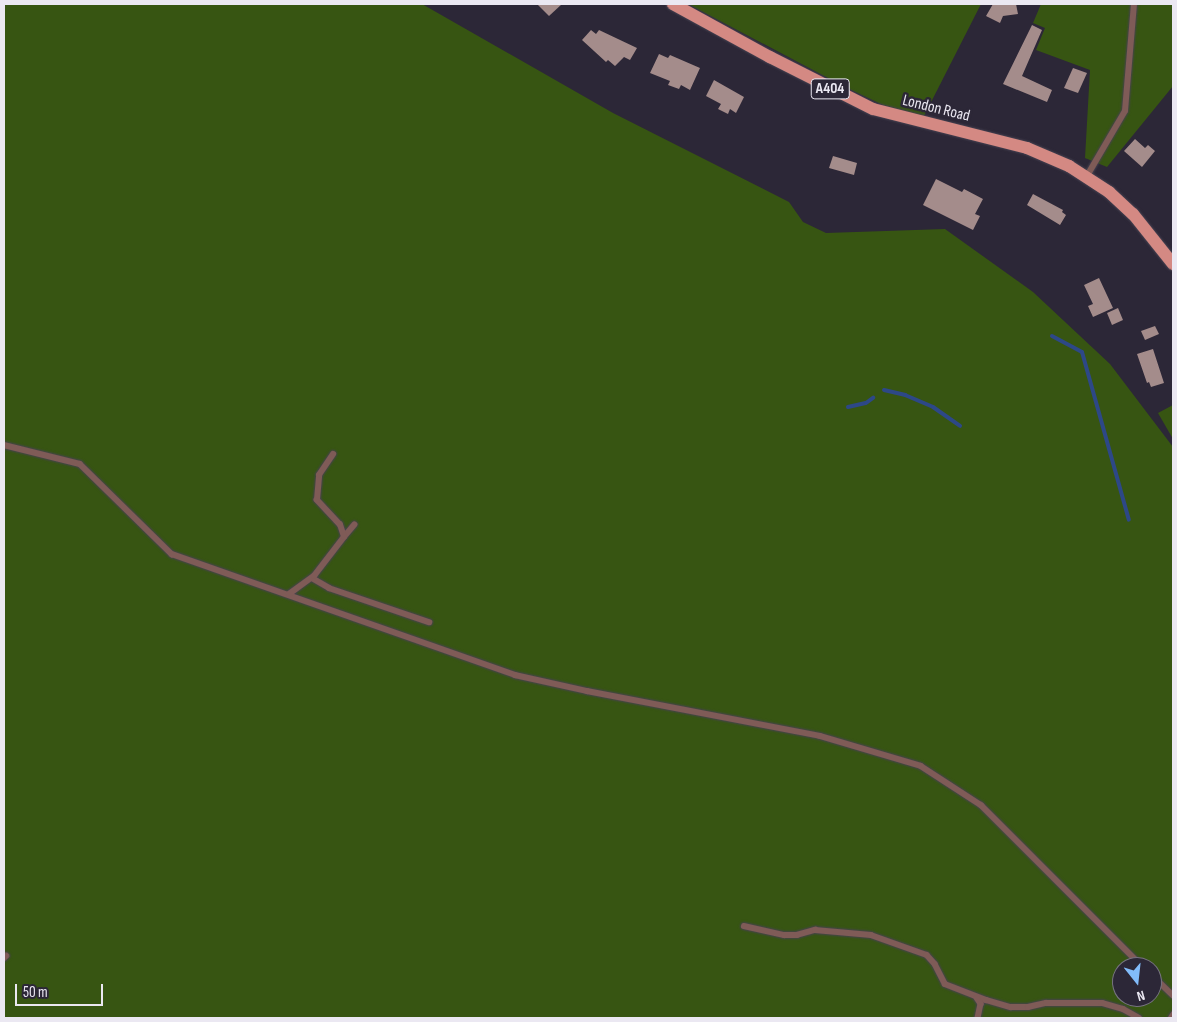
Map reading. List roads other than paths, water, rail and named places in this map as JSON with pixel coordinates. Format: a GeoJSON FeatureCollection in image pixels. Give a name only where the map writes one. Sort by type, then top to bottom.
{"type":"FeatureCollection","features":[{"type":"Feature","properties":{"kind":"main road","name":"London Road"},"geometry":{"type":"LineString","coordinates":[[672,4],[770,57],[873,109],[1027,148],[1087,176],[1109,192],[1133,214],[1173,264]]}},
{"type":"Feature","properties":{"kind":"lane"},"geometry":{"type":"LineString","coordinates":[[1087,176],[1125,111],[1134,4]]}},
{"type":"Feature","properties":{"kind":"lane"},"geometry":{"type":"LineString","coordinates":[[4,445],[80,464],[172,554],[515,675],[587,691],[820,736],[921,766],[981,805],[1134,957]]}},
{"type":"Feature","properties":{"kind":"lane"},"geometry":{"type":"LineString","coordinates":[[333,454],[319,475],[317,500],[340,525],[344,538]]}},
{"type":"Feature","properties":{"kind":"lane"},"geometry":{"type":"LineString","coordinates":[[289,594],[312,578],[354,525]]}},
{"type":"Feature","properties":{"kind":"lane"},"geometry":{"type":"LineString","coordinates":[[312,578],[329,588],[429,622]]}},
{"type":"Feature","properties":{"kind":"lane"},"geometry":{"type":"LineString","coordinates":[[744,926],[784,935],[797,935],[815,930],[879,937],[927,955],[935,964],[945,984],[975,996],[1011,1007],[1028,1007],[1046,1003],[1102,1003],[1123,1009],[1139,1018]]}},
{"type":"Feature","properties":{"kind":"lane"},"geometry":{"type":"LineString","coordinates":[[1162,985],[1173,995]]}},
{"type":"Feature","properties":{"kind":"lane"},"geometry":{"type":"LineString","coordinates":[[975,996],[981,1004],[978,1018]]}},
{"type":"Feature","properties":{"kind":"waterway"},"geometry":{"type":"LineString","coordinates":[[1052,336],[1082,352],[1129,520]]}},
{"type":"Feature","properties":{"kind":"waterway"},"geometry":{"type":"LineString","coordinates":[[884,390],[905,395],[933,407],[960,426]]}},
{"type":"Feature","properties":{"kind":"waterway"},"geometry":{"type":"LineString","coordinates":[[848,407],[866,403],[873,398]]}}]}
